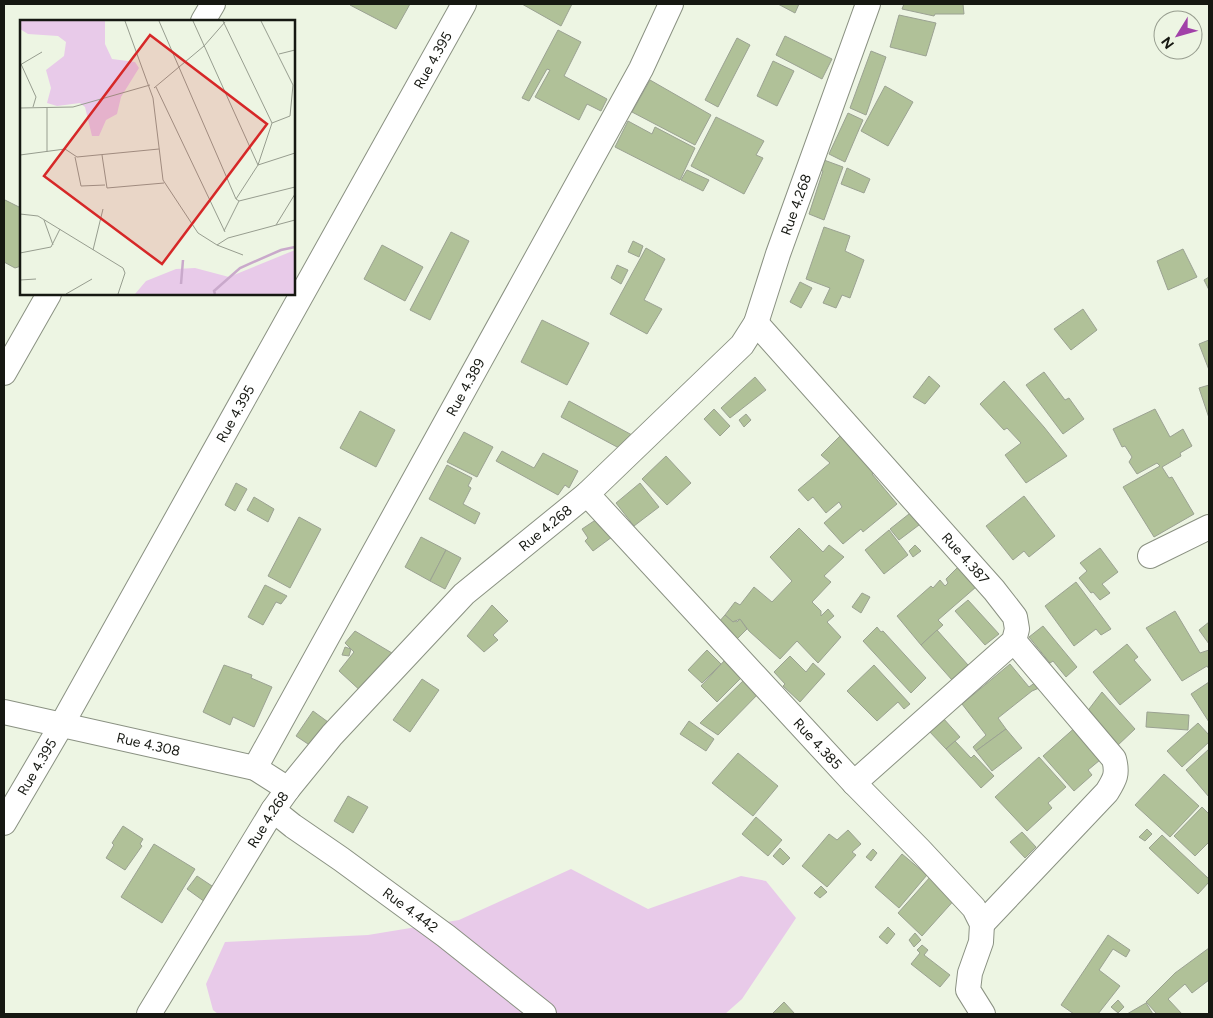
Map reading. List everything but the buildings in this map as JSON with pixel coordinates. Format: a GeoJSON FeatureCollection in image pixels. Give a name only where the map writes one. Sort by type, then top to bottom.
{"type":"FeatureCollection","features":[{"type":"Feature","properties":{"kind":"street"},"geometry":{"type":"LineString","coordinates":[[204,20],[213,4]]}},
{"type":"Feature","properties":{"kind":"street","name":"Rue 4.395"},"geometry":{"type":"LineString","coordinates":[[4,823],[62,724],[464,4]]}},
{"type":"Feature","properties":{"kind":"street","name":"Rue 4.389"},"geometry":{"type":"LineString","coordinates":[[254,768],[641,69],[671,4]]}},
{"type":"Feature","properties":{"kind":"street","name":"Rue 4.268"},"geometry":{"type":"LineString","coordinates":[[150,1014],[273,810],[332,735],[464,594],[586,494],[742,345],[756,323],[778,254],[868,4]]}},
{"type":"Feature","properties":{"kind":"street"},"geometry":{"type":"LineString","coordinates":[[4,373],[48,295]]}},
{"type":"Feature","properties":{"kind":"street","name":"Rue 4.387"},"geometry":{"type":"LineString","coordinates":[[756,323],[994,590],[1015,617],[1017,629],[1014,641]]}},
{"type":"Feature","properties":{"kind":"street","name":"Rue 4.385"},"geometry":{"type":"LineString","coordinates":[[586,494],[854,783],[974,908],[982,924]]}},
{"type":"Feature","properties":{"kind":"street"},"geometry":{"type":"LineString","coordinates":[[1150,556],[1209,527]]}},
{"type":"Feature","properties":{"kind":"street"},"geometry":{"type":"LineString","coordinates":[[854,783],[1014,641],[1114,759],[1115,779],[1106,792],[982,924],[981,942],[970,972],[968,990],[982,1014]]}},
{"type":"Feature","properties":{"kind":"street","name":"Rue 4.308"},"geometry":{"type":"LineString","coordinates":[[4,712],[254,768],[288,789]]}},
{"type":"Feature","properties":{"kind":"street","name":"Rue 4.442"},"geometry":{"type":"LineString","coordinates":[[273,810],[446,936],[544,1014]]}},
{"type":"Feature","properties":{"kind":"shaded area"},"geometry":{"type":"Polygon","coordinates":[[[571,869],[648,909],[741,876],[766,881],[796,918],[742,999],[725,1014],[218,1014],[213,1010],[206,984],[225,942],[368,935],[459,920],[571,869]]]}}]}
